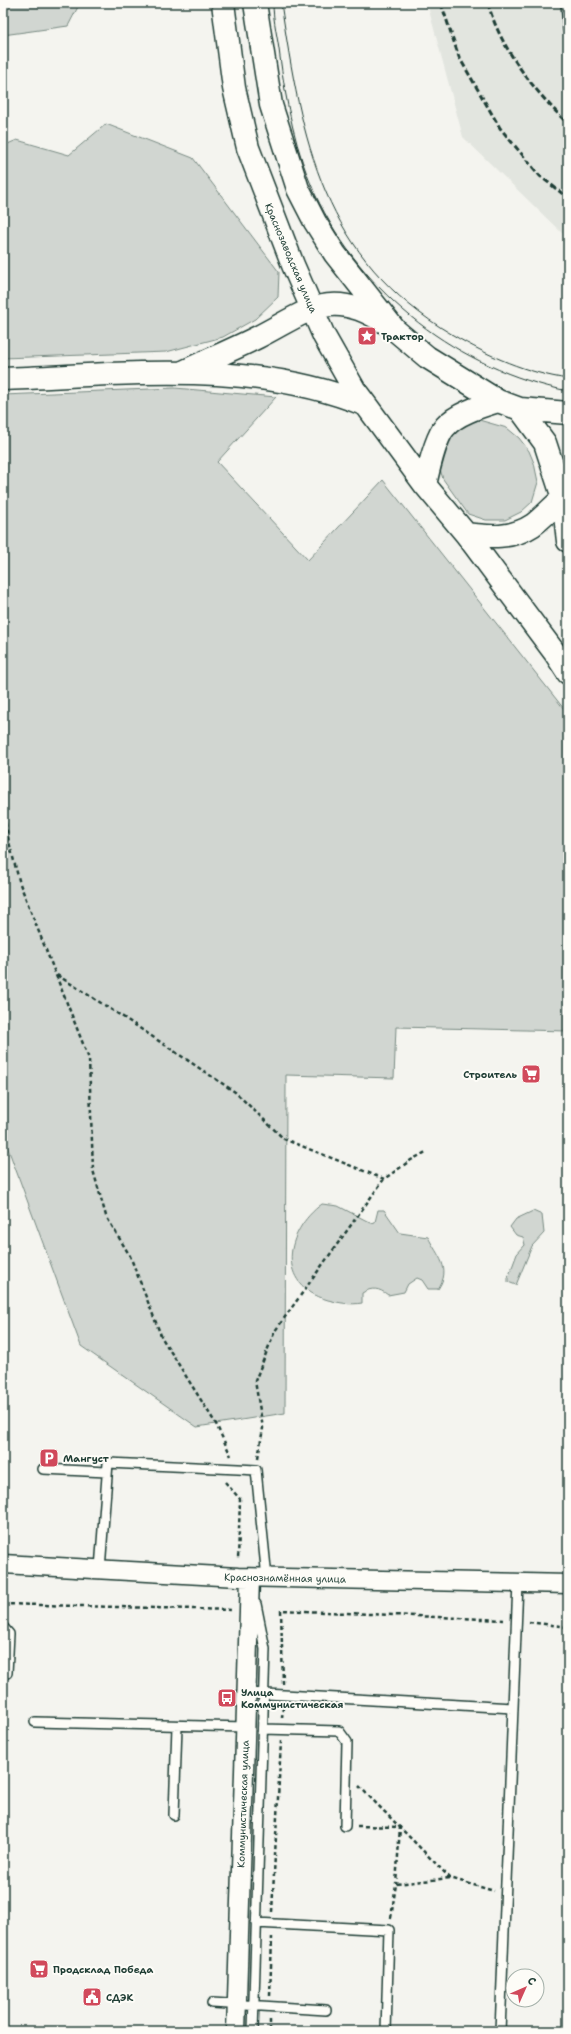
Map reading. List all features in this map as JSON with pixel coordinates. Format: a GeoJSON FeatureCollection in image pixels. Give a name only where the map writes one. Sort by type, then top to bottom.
{"type":"FeatureCollection","features":[{"type":"Feature","properties":{"kind":"main road","name":"Краснозаводская улица"},"geometry":{"type":"LineString","coordinates":[[223,3],[234,88],[248,148],[272,213],[312,308],[336,359],[366,405],[425,485]]}},
{"type":"Feature","properties":{"kind":"main road"},"geometry":{"type":"LineString","coordinates":[[255,3],[271,105],[298,189],[315,222],[335,254],[395,330]]}},
{"type":"Feature","properties":{"kind":"main road"},"geometry":{"type":"LineString","coordinates":[[182,372],[257,337],[312,308],[326,305],[358,308],[395,330],[427,357],[498,401],[520,409],[568,414]]}},
{"type":"Feature","properties":{"kind":"main road"},"geometry":{"type":"LineString","coordinates":[[3,379],[182,372],[277,380],[321,389],[366,405]]}},
{"type":"Feature","properties":{"kind":"main road"},"geometry":{"type":"LineString","coordinates":[[498,401],[471,409],[445,427],[431,458],[425,485],[466,534],[555,653],[568,673]]}},
{"type":"Feature","properties":{"kind":"main road"},"geometry":{"type":"LineString","coordinates":[[520,409],[545,443],[565,496],[568,541]]}},
{"type":"Feature","properties":{"kind":"main road"},"geometry":{"type":"LineString","coordinates":[[466,534],[488,536],[511,535],[532,525],[565,496]]}},
{"type":"Feature","properties":{"kind":"street","name":"Краснознамённая улица"},"geometry":{"type":"LineString","coordinates":[[3,1564],[259,1578],[568,1584]]}},
{"type":"Feature","properties":{"kind":"street","name":"Коммунистическая улица"},"geometry":{"type":"LineString","coordinates":[[236,2031],[245,2005],[259,1578]]}},
{"type":"Feature","properties":{"kind":"lane"},"geometry":{"type":"LineString","coordinates":[[566,3],[568,29]]}},
{"type":"Feature","properties":{"kind":"lane"},"geometry":{"type":"LineString","coordinates":[[100,1569],[108,1463],[256,1470],[259,1578]]}},
{"type":"Feature","properties":{"kind":"lane"},"geometry":{"type":"LineString","coordinates":[[43,1469],[107,1472]]}},
{"type":"Feature","properties":{"kind":"lane"},"geometry":{"type":"LineString","coordinates":[[500,2031],[518,1583]]}},
{"type":"Feature","properties":{"kind":"lane"},"geometry":{"type":"LineString","coordinates":[[3,1627],[9,1634],[7,1674],[3,1673]]}},
{"type":"Feature","properties":{"kind":"lane"},"geometry":{"type":"LineString","coordinates":[[255,1693],[513,1708]]}},
{"type":"Feature","properties":{"kind":"lane"},"geometry":{"type":"LineString","coordinates":[[35,1722],[339,1731],[347,1742],[345,1826]]}},
{"type":"Feature","properties":{"kind":"lane"},"geometry":{"type":"LineString","coordinates":[[174,1815],[177,1726]]}},
{"type":"Feature","properties":{"kind":"lane"},"geometry":{"type":"LineString","coordinates":[[253,2031],[245,2005],[256,1923],[254,1728]]}},
{"type":"Feature","properties":{"kind":"lane"},"geometry":{"type":"LineString","coordinates":[[256,1923],[389,1930],[386,2031]]}},
{"type":"Feature","properties":{"kind":"lane"},"geometry":{"type":"LineString","coordinates":[[212,2003],[326,2010]]}},
{"type":"Feature","properties":{"kind":"path"},"geometry":{"type":"LineString","coordinates":[[3,809],[9,842],[20,884],[89,1059],[93,1170],[106,1216],[130,1256],[162,1338],[216,1424],[238,1469]]}},
{"type":"Feature","properties":{"kind":"path"},"geometry":{"type":"LineString","coordinates":[[56,975],[123,1017],[234,1092],[284,1139],[384,1179]]}},
{"type":"Feature","properties":{"kind":"path"},"geometry":{"type":"LineString","coordinates":[[256,1470],[263,1428],[255,1381],[275,1331],[384,1179],[411,1160],[426,1152]]}},
{"type":"Feature","properties":{"kind":"path"},"geometry":{"type":"LineString","coordinates":[[214,1468],[240,1499],[238,1560]]}},
{"type":"Feature","properties":{"kind":"path"},"geometry":{"type":"LineString","coordinates":[[3,1604],[237,1610]]}},
{"type":"Feature","properties":{"kind":"path"},"geometry":{"type":"LineString","coordinates":[[270,2031],[272,1924],[283,1695],[280,1610],[516,1620],[568,1627]]}},
{"type":"Feature","properties":{"kind":"path"},"geometry":{"type":"LineString","coordinates":[[346,1773],[450,1878]]}},
{"type":"Feature","properties":{"kind":"path"},"geometry":{"type":"LineString","coordinates":[[345,1826],[400,1827]]}},
{"type":"Feature","properties":{"kind":"path"},"geometry":{"type":"LineString","coordinates":[[389,1930],[396,1884],[400,1827]]}},
{"type":"Feature","properties":{"kind":"path"},"geometry":{"type":"LineString","coordinates":[[396,1884],[450,1878],[506,1894]]}},
{"type":"Feature","properties":{"kind":"shaded area"},"geometry":{"type":"Polygon","coordinates":[[[3,3],[80,3],[68,26],[3,35],[3,3]]]}},
{"type":"Feature","properties":{"kind":"shaded area"},"geometry":{"type":"Polygon","coordinates":[[[427,3],[568,3],[568,239],[463,137],[427,3]]]}},
{"type":"Feature","properties":{"kind":"shaded area"},"geometry":{"type":"Polygon","coordinates":[[[106,124],[193,158],[279,272],[278,297],[255,319],[223,337],[166,352],[3,358],[3,146],[17,140],[69,155],[106,124]]]}},
{"type":"Feature","properties":{"kind":"shaded area"},"geometry":{"type":"Polygon","coordinates":[[[175,388],[276,397],[217,462],[308,560],[383,480],[568,714],[568,1031],[396,1027],[394,1078],[286,1075],[285,1413],[197,1427],[81,1346],[3,1135],[3,395],[175,388]]]}},
{"type":"Feature","properties":{"kind":"shaded area"},"geometry":{"type":"Polygon","coordinates":[[[479,420],[507,428],[519,438],[529,451],[534,463],[538,482],[532,502],[521,512],[505,520],[486,520],[468,514],[443,479],[438,463],[448,436],[462,425],[479,420]]]}},
{"type":"Feature","properties":{"kind":"shaded area"},"geometry":{"type":"Polygon","coordinates":[[[322,1204],[338,1206],[371,1223],[375,1222],[378,1210],[384,1210],[400,1233],[428,1237],[444,1269],[442,1282],[438,1289],[428,1289],[422,1280],[417,1278],[408,1284],[404,1292],[388,1295],[382,1291],[372,1289],[362,1293],[362,1303],[353,1304],[328,1300],[311,1293],[300,1282],[293,1270],[291,1256],[294,1242],[300,1228],[309,1215],[322,1204]]]}},
{"type":"Feature","properties":{"kind":"shaded area"},"geometry":{"type":"Polygon","coordinates":[[[533,1211],[542,1215],[544,1233],[532,1246],[516,1285],[508,1282],[508,1278],[517,1254],[525,1245],[523,1237],[516,1235],[510,1227],[516,1219],[533,1211]]]}},
{"type":"Feature","properties":{"kind":"tram line"},"geometry":{"type":"LineString","coordinates":[[273,3],[285,92],[302,161],[315,194],[335,231],[359,265],[387,295],[418,322],[452,346],[489,365],[528,380],[568,391]]}},
{"type":"Feature","properties":{"kind":"tram line"},"geometry":{"type":"LineString","coordinates":[[281,3],[298,102],[310,148],[326,192],[347,233],[374,270],[409,304],[466,343],[508,363],[538,373],[568,379]]}},
{"type":"Feature","properties":{"kind":"railway"},"geometry":{"type":"LineString","coordinates":[[441,3],[459,57],[500,128],[540,176],[568,198]]}},
{"type":"Feature","properties":{"kind":"railway"},"geometry":{"type":"LineString","coordinates":[[488,3],[501,37],[510,53],[543,98],[568,124]]}},
{"type":"Feature","properties":{"kind":"place","name":"Трактор"},"geometry":{"type":"Point","coordinates":[367,336]}},
{"type":"Feature","properties":{"kind":"place","name":"Строитель"},"geometry":{"type":"Point","coordinates":[531,1074]}},
{"type":"Feature","properties":{"kind":"place","name":"Мангуст"},"geometry":{"type":"Point","coordinates":[49,1458]}},
{"type":"Feature","properties":{"kind":"place","name":"Улица Коммунистическая"},"geometry":{"type":"Point","coordinates":[227,1698]}},
{"type":"Feature","properties":{"kind":"place","name":"Продсклад Победа"},"geometry":{"type":"Point","coordinates":[39,1969]}},
{"type":"Feature","properties":{"kind":"place","name":"СДЭК"},"geometry":{"type":"Point","coordinates":[92,1997]}}]}
